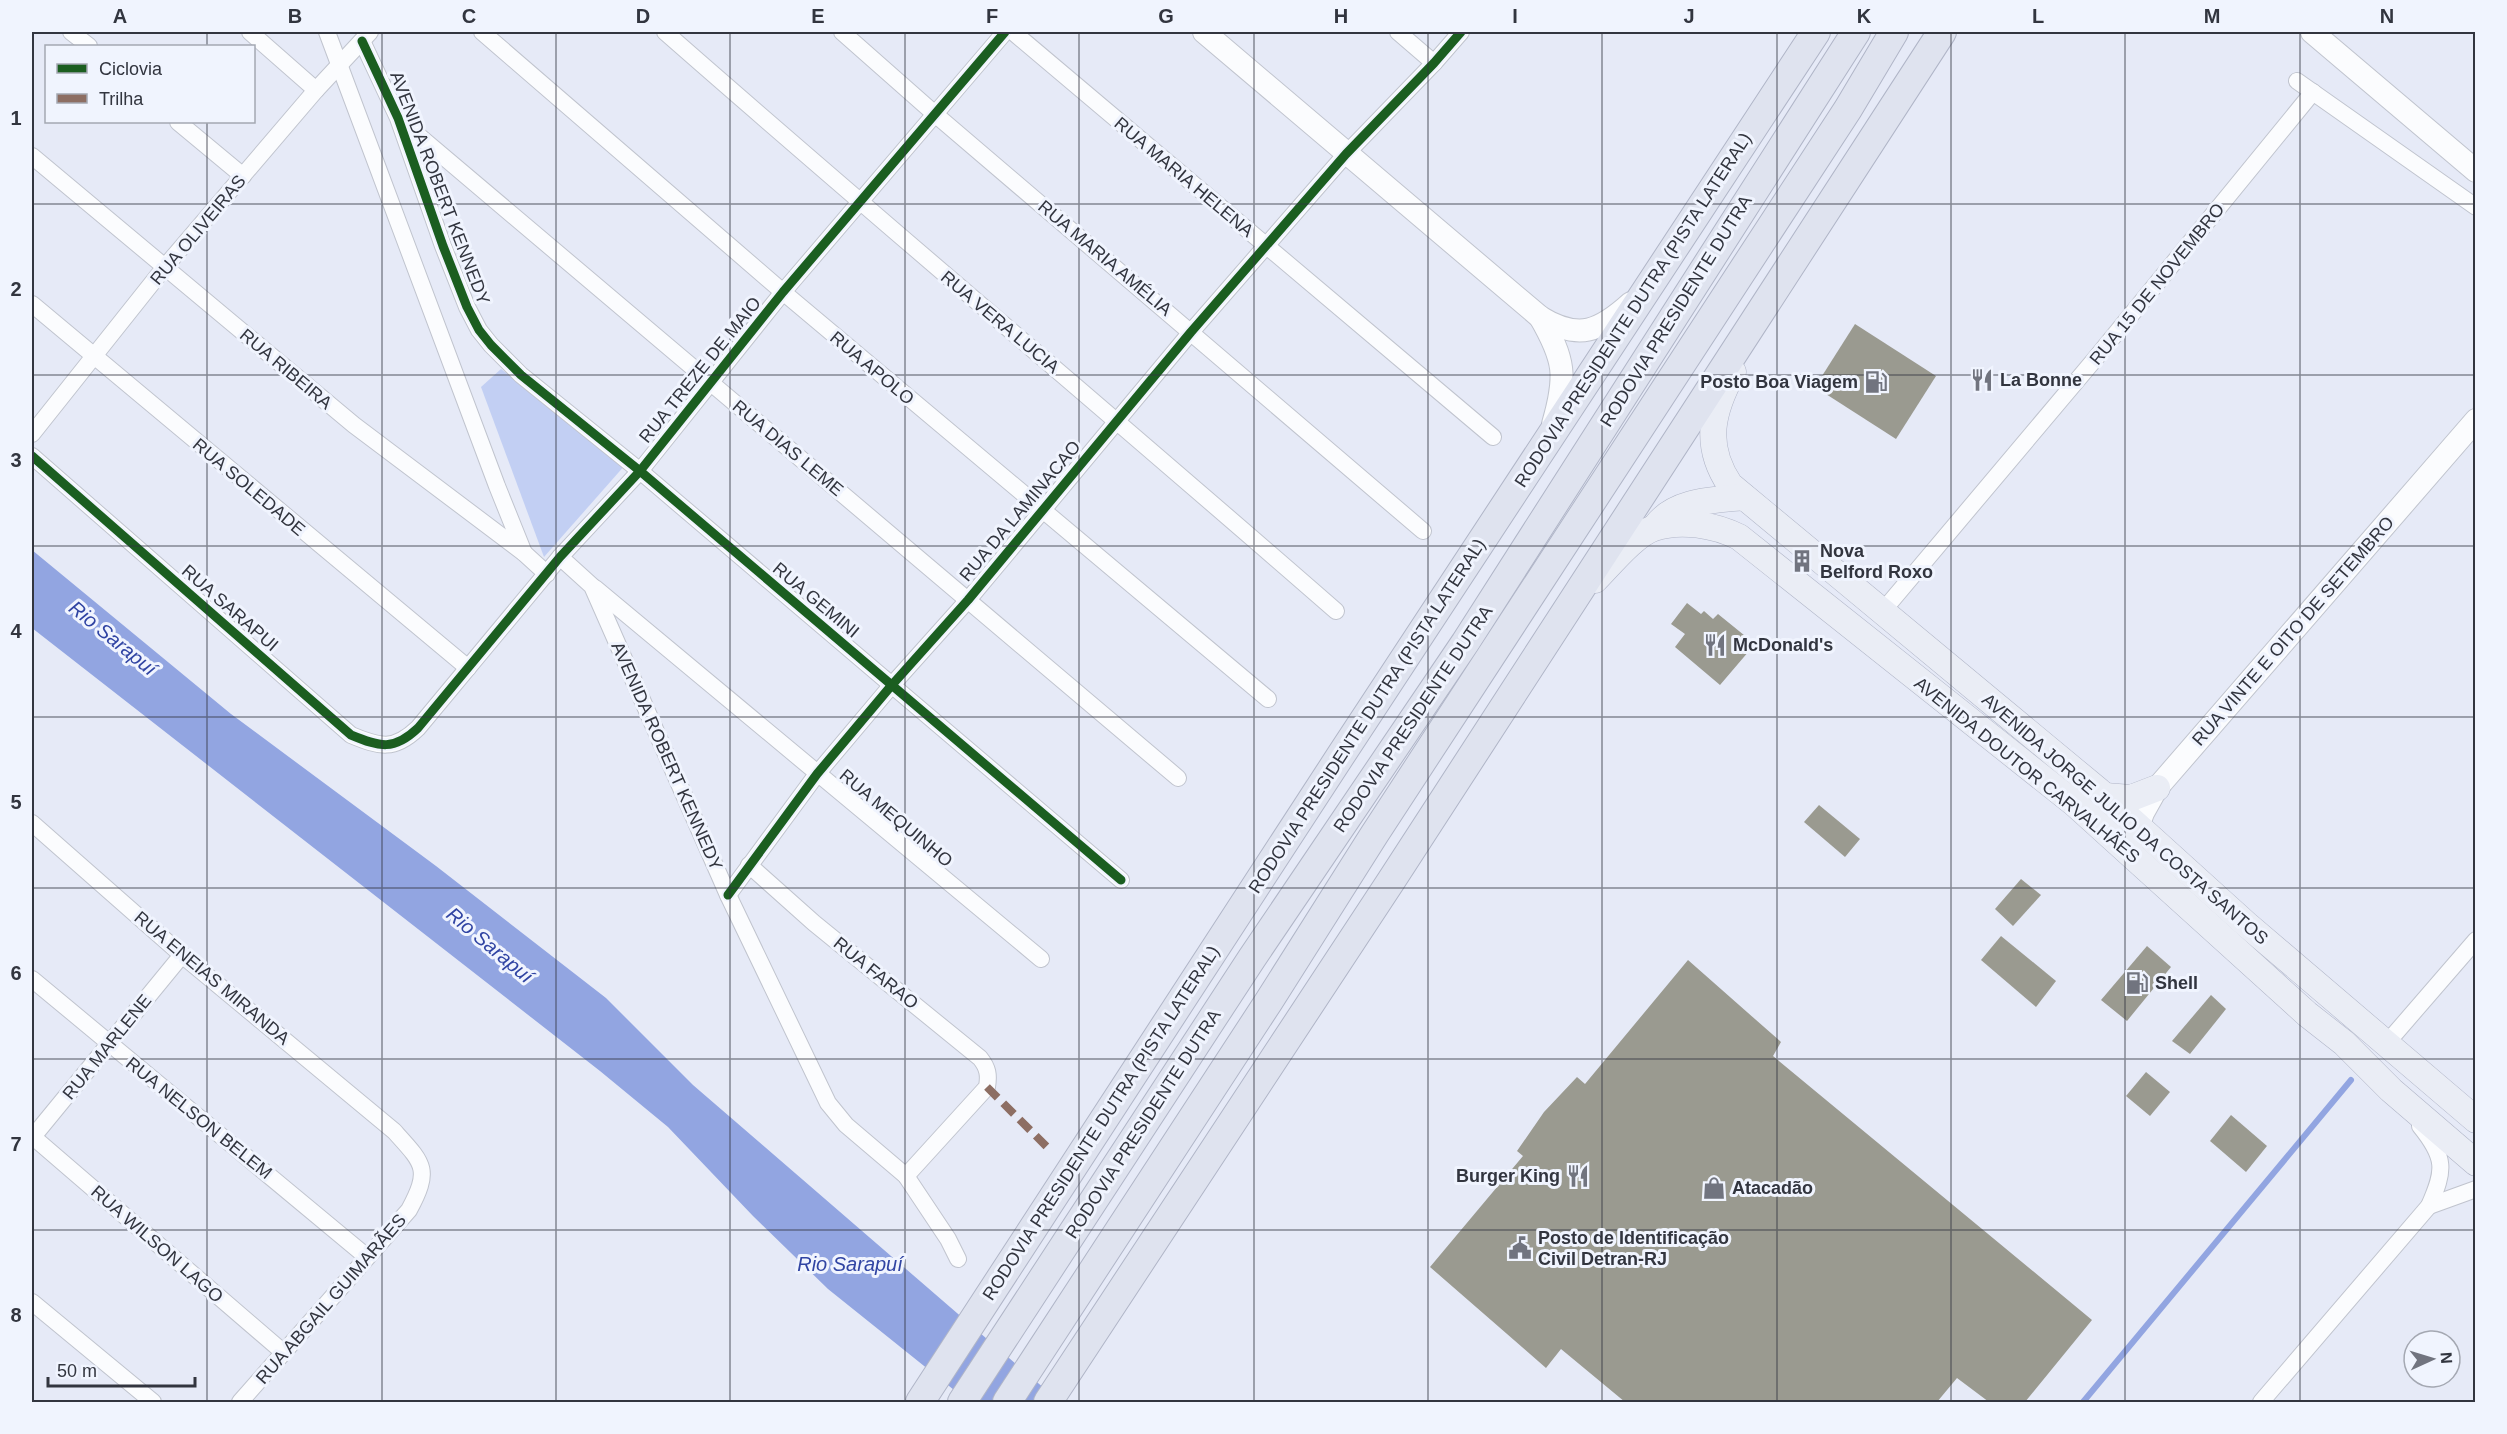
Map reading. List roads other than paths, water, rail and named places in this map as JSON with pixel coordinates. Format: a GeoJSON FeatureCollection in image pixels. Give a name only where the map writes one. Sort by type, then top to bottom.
{"type":"FeatureCollection","features":[{"type":"Feature","properties":{"kind":"highway","name":"RODOVIA PRESIDENTE DUTRA (PISTA LATERAL)"},"geometry":{"type":"LineString","coordinates":[[920,1402],[1816,32]]}},
{"type":"Feature","properties":{"kind":"highway","name":"RODOVIA PRESIDENTE DUTRA"},"geometry":{"type":"LineString","coordinates":[[962,1402],[1252,958],[1465,643],[1856,32]]}},
{"type":"Feature","properties":{"kind":"highway","name":"RODOVIA PRESIDENTE DUTRA"},"geometry":{"type":"LineString","coordinates":[[1007,1402],[1835,129],[1894,32]]}},
{"type":"Feature","properties":{"kind":"highway"},"geometry":{"type":"LineString","coordinates":[[1048,1402],[1577,596],[1942,32]]}},
{"type":"Feature","properties":{"kind":"main road"},"geometry":{"type":"LineString","coordinates":[[1204,32],[1540,317],[1567,329],[1588,331],[1610,322],[1647,289]]}},
{"type":"Feature","properties":{"kind":"main road"},"geometry":{"type":"LineString","coordinates":[[2312,32],[2475,171]]}},
{"type":"Feature","properties":{"kind":"main road"},"geometry":{"type":"LineString","coordinates":[[1744,497],[1730,485],[1721,472],[1712,430],[1719,398],[1762,309]]}},
{"type":"Feature","properties":{"kind":"main road"},"geometry":{"type":"LineString","coordinates":[[1540,317],[1555,344],[1562,364],[1562,387],[1549,438]]}},
{"type":"Feature","properties":{"kind":"main road","name":"RUA VINTE E OITO DE SETEMBRO"},"geometry":{"type":"LineString","coordinates":[[2129,852],[2157,788],[2475,420]]}},
{"type":"Feature","properties":{"kind":"main road"},"geometry":{"type":"LineString","coordinates":[[1577,596],[1636,540],[1654,528],[1661,519],[1681,507],[1744,497]]}},
{"type":"Feature","properties":{"kind":"main road","name":"AVENIDA JORGE JULIO DA COSTA SANTOS"},"geometry":{"type":"LineString","coordinates":[[1744,497],[2105,796],[2246,924],[2475,1120]]}},
{"type":"Feature","properties":{"kind":"main road","name":"AVENIDA DOUTOR CARVALHÃES"},"geometry":{"type":"LineString","coordinates":[[1654,528],[1695,524],[1729,532],[1739,537],[2075,804],[2307,1014],[2344,1043],[2391,1090],[2475,1163]]}},
{"type":"Feature","properties":{"kind":"main road"},"geometry":{"type":"LineString","coordinates":[[2105,796],[2131,798],[2157,788]]}},
{"type":"Feature","properties":{"kind":"street"},"geometry":{"type":"LineString","coordinates":[[71,32],[88,45]]}},
{"type":"Feature","properties":{"kind":"street"},"geometry":{"type":"LineString","coordinates":[[249,32],[316,90]]}},
{"type":"Feature","properties":{"kind":"street"},"geometry":{"type":"LineString","coordinates":[[327,32],[524,553]]}},
{"type":"Feature","properties":{"kind":"street","name":"RUA APOLO"},"geometry":{"type":"LineString","coordinates":[[482,32],[783,292],[1268,699]]}},
{"type":"Feature","properties":{"kind":"street","name":"RUA VERA LUCIA"},"geometry":{"type":"LineString","coordinates":[[665,32],[860,203],[1117,420],[1336,612]]}},
{"type":"Feature","properties":{"kind":"street","name":"RUA MARIA AMÉLIA"},"geometry":{"type":"LineString","coordinates":[[842,32],[1423,531]]}},
{"type":"Feature","properties":{"kind":"street","name":"RUA TREZE DE MAIO"},"geometry":{"type":"LineString","coordinates":[[418,728],[560,557],[640,471],[783,292],[1005,32]]}},
{"type":"Feature","properties":{"kind":"street","name":"RUA MARIA HELENA"},"geometry":{"type":"LineString","coordinates":[[1013,32],[1493,437]]}},
{"type":"Feature","properties":{"kind":"street"},"geometry":{"type":"LineString","coordinates":[[1398,32],[1434,63]]}},
{"type":"Feature","properties":{"kind":"street","name":"RUA DA LAMINACAO"},"geometry":{"type":"LineString","coordinates":[[728,895],[817,774],[968,600],[1191,332],[1346,154],[1461,32]]}},
{"type":"Feature","properties":{"kind":"street","name":"RUA OLIVEIRAS"},"geometry":{"type":"LineString","coordinates":[[32,434],[164,268],[316,90],[366,36]]}},
{"type":"Feature","properties":{"kind":"street","name":"AVENIDA ROBERT KENNEDY"},"geometry":{"type":"LineString","coordinates":[[366,36],[467,307],[479,330],[491,345]]}},
{"type":"Feature","properties":{"kind":"street"},"geometry":{"type":"LineString","coordinates":[[2297,81],[2475,207]]}},
{"type":"Feature","properties":{"kind":"street","name":"RUA 15 DE NOVEMBRO"},"geometry":{"type":"LineString","coordinates":[[1882,612],[2095,359],[2313,92]]}},
{"type":"Feature","properties":{"kind":"street","name":"RUA DIAS LEME"},"geometry":{"type":"LineString","coordinates":[[398,118],[1178,778]]}},
{"type":"Feature","properties":{"kind":"street"},"geometry":{"type":"LineString","coordinates":[[179,123],[243,176]]}},
{"type":"Feature","properties":{"kind":"street","name":"RUA RIBEIRA"},"geometry":{"type":"LineString","coordinates":[[32,156],[354,425],[524,553],[547,574]]}},
{"type":"Feature","properties":{"kind":"street","name":"RUA SOLEDADE"},"geometry":{"type":"LineString","coordinates":[[32,304],[468,669]]}},
{"type":"Feature","properties":{"kind":"street","name":"RUA GEMINI"},"geometry":{"type":"LineString","coordinates":[[491,345],[521,375],[640,471],[1121,880]]}},
{"type":"Feature","properties":{"kind":"street","name":"RUA SARAPUI"},"geometry":{"type":"LineString","coordinates":[[32,456],[351,735],[374,744],[391,745],[405,740],[418,728]]}},
{"type":"Feature","properties":{"kind":"street","name":"AVENIDA ROBERT KENNEDY"},"geometry":{"type":"LineString","coordinates":[[560,557],[592,586],[728,895],[828,1103],[846,1125],[906,1176],[948,1239],[958,1259]]}},
{"type":"Feature","properties":{"kind":"street","name":"RUA MEQUINHO"},"geometry":{"type":"LineString","coordinates":[[592,586],[1041,959]]}},
{"type":"Feature","properties":{"kind":"street","name":"RUA ENEIAS MIRANDA"},"geometry":{"type":"LineString","coordinates":[[32,823],[182,955],[394,1131]]}},
{"type":"Feature","properties":{"kind":"street","name":"RUA FARAO"},"geometry":{"type":"LineString","coordinates":[[749,866],[814,923],[980,1058],[986,1066],[989,1076],[987,1087],[906,1176]]}},
{"type":"Feature","properties":{"kind":"street"},"geometry":{"type":"LineString","coordinates":[[2386,1044],[2475,940]]}},
{"type":"Feature","properties":{"kind":"street","name":"RUA MARLENE"},"geometry":{"type":"LineString","coordinates":[[32,1137],[182,955]]}},
{"type":"Feature","properties":{"kind":"street","name":"RUA NELSON BELEM"},"geometry":{"type":"LineString","coordinates":[[32,979],[367,1257]]}},
{"type":"Feature","properties":{"kind":"street"},"geometry":{"type":"LineString","coordinates":[[2260,1402],[2429,1206],[2441,1180],[2439,1156],[2433,1142],[2391,1090]]}},
{"type":"Feature","properties":{"kind":"street","name":"RUA ABGAIL GUIMARÃES"},"geometry":{"type":"LineString","coordinates":[[240,1402],[409,1210],[421,1187],[423,1169],[415,1155],[394,1131]]}},
{"type":"Feature","properties":{"kind":"street","name":"RUA WILSON LAGO"},"geometry":{"type":"LineString","coordinates":[[32,1137],[283,1353]]}},
{"type":"Feature","properties":{"kind":"street"},"geometry":{"type":"LineString","coordinates":[[2429,1206],[2475,1189]]}},
{"type":"Feature","properties":{"kind":"street"},"geometry":{"type":"LineString","coordinates":[[32,1302],[153,1402]]}},
{"type":"Feature","properties":{"kind":"water","name":"Rio Sarapuí"},"geometry":{"type":"Polygon","coordinates":[[[32,550],[231,714],[436,866],[606,998],[693,1085],[1060,1402],[969,1402],[828,1289],[753,1216],[668,1127],[600,1071],[32,628],[32,550]]]}},
{"type":"Feature","properties":{"kind":"waterway"},"geometry":{"type":"LineString","coordinates":[[2083,1402],[2351,1080]]}},
{"type":"Feature","properties":{"kind":"place","name":"La Bonne"},"geometry":{"type":"Point","coordinates":[1982,380]}},
{"type":"Feature","properties":{"kind":"place","name":"Posto Boa Viagem"},"geometry":{"type":"Point","coordinates":[1876,382]}},
{"type":"Feature","properties":{"kind":"place","name":"Nova Belford Roxo"},"geometry":{"type":"Point","coordinates":[1802,561]}},
{"type":"Feature","properties":{"kind":"place","name":"McDonald's"},"geometry":{"type":"Point","coordinates":[1715,645]}},
{"type":"Feature","properties":{"kind":"place","name":"Shell"},"geometry":{"type":"Point","coordinates":[2137,983]}},
{"type":"Feature","properties":{"kind":"place","name":"Burger King"},"geometry":{"type":"Point","coordinates":[1578,1176]}},
{"type":"Feature","properties":{"kind":"place","name":"Atacadão"},"geometry":{"type":"Point","coordinates":[1714,1188]}},
{"type":"Feature","properties":{"kind":"place","name":"Posto de Identificação Civil Detran-RJ"},"geometry":{"type":"Point","coordinates":[1520,1248]}}]}
